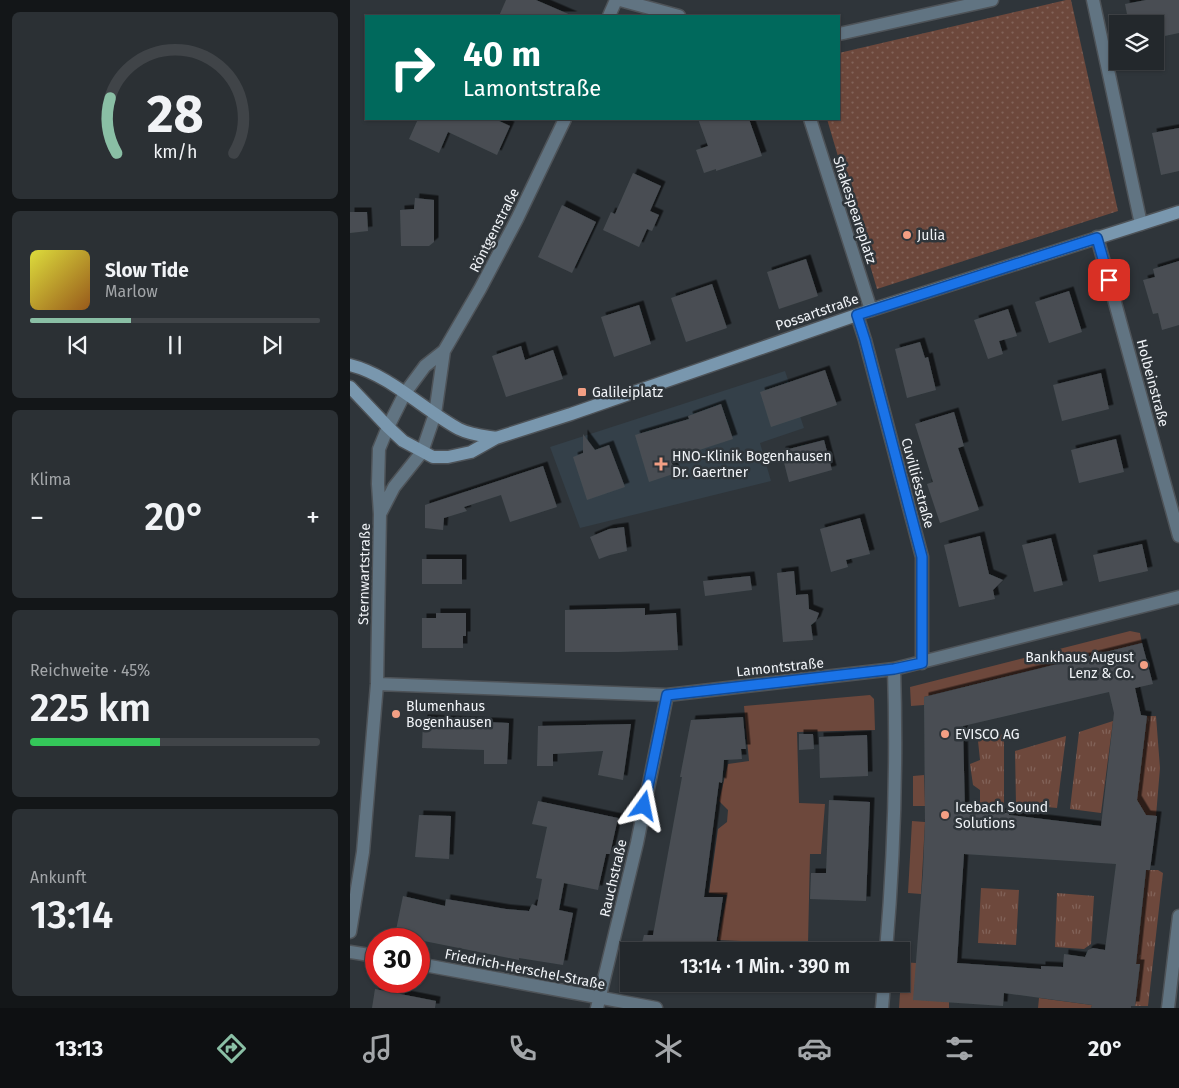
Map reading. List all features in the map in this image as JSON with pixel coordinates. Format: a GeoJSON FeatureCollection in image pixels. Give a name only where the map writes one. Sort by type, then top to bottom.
{"type":"FeatureCollection","features":[{"type":"Feature","properties":{"kind":"street"},"geometry":{"type":"LineString","coordinates":[[609,15],[616,0]]}},
{"type":"Feature","properties":{"kind":"street"},"geometry":{"type":"LineString","coordinates":[[620,0],[675,15]]}},
{"type":"Feature","properties":{"kind":"street"},"geometry":{"type":"LineString","coordinates":[[840,34],[992,0]]}},
{"type":"Feature","properties":{"kind":"street"},"geometry":{"type":"LineString","coordinates":[[1092,0],[1141,224]]}},
{"type":"Feature","properties":{"kind":"street","name":"Röntgenstraße"},"geometry":{"type":"LineString","coordinates":[[405,393],[425,366],[444,351],[517,219],[565,120]]}},
{"type":"Feature","properties":{"kind":"street","name":"Shakespeareplatz"},"geometry":{"type":"LineString","coordinates":[[810,120],[871,310]]}},
{"type":"Feature","properties":{"kind":"street","name":"Possartstraße"},"geometry":{"type":"LineString","coordinates":[[496,438],[871,310],[1179,212]]}},
{"type":"Feature","properties":{"kind":"street","name":"Holbeinstraße"},"geometry":{"type":"LineString","coordinates":[[1097,238],[1179,536]]}},
{"type":"Feature","properties":{"kind":"street","name":"Cuvilliésstraße"},"geometry":{"type":"LineString","coordinates":[[857,315],[922,557],[922,663]]}},
{"type":"Feature","properties":{"kind":"street","name":"Röntgenstraße"},"geometry":{"type":"LineString","coordinates":[[435,414],[444,351]]}},
{"type":"Feature","properties":{"kind":"street"},"geometry":{"type":"LineString","coordinates":[[350,365],[361,368],[405,393],[460,429],[471,434],[496,438]]}},
{"type":"Feature","properties":{"kind":"street"},"geometry":{"type":"LineString","coordinates":[[350,387],[403,441],[433,457],[448,457],[471,452],[496,438]]}},
{"type":"Feature","properties":{"kind":"street"},"geometry":{"type":"LineString","coordinates":[[388,427],[405,393]]}},
{"type":"Feature","properties":{"kind":"street"},"geometry":{"type":"LineString","coordinates":[[422,452],[435,414]]}},
{"type":"Feature","properties":{"kind":"street","name":"Sternwartstraße"},"geometry":{"type":"LineString","coordinates":[[350,932],[363,852],[376,684],[380,514],[378,484],[379,449],[388,427]]}},
{"type":"Feature","properties":{"kind":"street","name":"Sternwartstraße"},"geometry":{"type":"LineString","coordinates":[[380,514],[394,487],[422,452]]}},
{"type":"Feature","properties":{"kind":"street","name":"Lamontstraße"},"geometry":{"type":"LineString","coordinates":[[376,684],[667,695],[894,669],[1179,597]]}},
{"type":"Feature","properties":{"kind":"street"},"geometry":{"type":"LineString","coordinates":[[887,942],[891,896],[895,760],[894,669]]}},
{"type":"Feature","properties":{"kind":"street","name":"Rauchstraße"},"geometry":{"type":"LineString","coordinates":[[599,1003],[637,842],[667,695]]}},
{"type":"Feature","properties":{"kind":"street"},"geometry":{"type":"LineString","coordinates":[[1168,1008],[1179,916]]}},
{"type":"Feature","properties":{"kind":"street"},"geometry":{"type":"LineString","coordinates":[[350,952],[365,954]]}},
{"type":"Feature","properties":{"kind":"street","name":"Friedrich-Herschel-Straße"},"geometry":{"type":"LineString","coordinates":[[430,966],[587,994],[599,1003],[656,1008]]}},
{"type":"Feature","properties":{"kind":"street"},"geometry":{"type":"LineString","coordinates":[[882,1008],[883,992]]}},
{"type":"Feature","properties":{"kind":"shaded area","name":"HNO-Klinik Bogenhausen Dr. Gaertner"},"geometry":{"type":"Polygon","coordinates":[[[785,371],[804,428],[760,443],[771,481],[580,528],[550,447],[785,371]]]}},
{"type":"Feature","properties":{"kind":"green space"},"geometry":{"type":"Polygon","coordinates":[[[1071,0],[1118,211],[877,289],[827,120],[840,120],[840,53],[1071,0]]]}},
{"type":"Feature","properties":{"kind":"green space"},"geometry":{"type":"Polygon","coordinates":[[[1130,631],[1140,633],[1142,643],[924,697],[924,705],[911,706],[910,687],[1130,631]]]}},
{"type":"Feature","properties":{"kind":"green space"},"geometry":{"type":"Polygon","coordinates":[[[870,695],[874,699],[875,730],[797,732],[799,803],[825,804],[821,854],[810,854],[808,942],[718,940],[727,895],[709,893],[718,829],[727,822],[728,810],[719,801],[728,764],[749,761],[744,706],[870,695]]]}},
{"type":"Feature","properties":{"kind":"green space"},"geometry":{"type":"Polygon","coordinates":[[[1147,716],[1156,716],[1160,768],[1156,816],[1143,815],[1136,804],[1147,716]]]}},
{"type":"Feature","properties":{"kind":"green space"},"geometry":{"type":"Polygon","coordinates":[[[1113,721],[1101,813],[1070,809],[1079,732],[1113,721]]]}},
{"type":"Feature","properties":{"kind":"green space"},"geometry":{"type":"Polygon","coordinates":[[[1004,734],[1004,805],[980,803],[980,790],[973,785],[970,764],[980,760],[978,741],[1004,734]]]}},
{"type":"Feature","properties":{"kind":"green space"},"geometry":{"type":"Polygon","coordinates":[[[1066,736],[1057,808],[1016,804],[1015,751],[1066,736]]]}},
{"type":"Feature","properties":{"kind":"green space"},"geometry":{"type":"Polygon","coordinates":[[[924,775],[925,806],[913,806],[913,776],[924,775]]]}},
{"type":"Feature","properties":{"kind":"green space"},"geometry":{"type":"Polygon","coordinates":[[[912,821],[925,822],[921,894],[908,893],[912,821]]]}},
{"type":"Feature","properties":{"kind":"green space"},"geometry":{"type":"Polygon","coordinates":[[[1146,870],[1158,870],[1163,873],[1148,1006],[1135,1006],[1140,964],[1136,964],[1146,870]]]}},
{"type":"Feature","properties":{"kind":"green space"},"geometry":{"type":"Polygon","coordinates":[[[981,888],[1019,890],[1016,945],[978,943],[981,888]]]}},
{"type":"Feature","properties":{"kind":"green space"},"geometry":{"type":"Polygon","coordinates":[[[1057,893],[1094,896],[1091,944],[1084,949],[1055,947],[1057,893]]]}},
{"type":"Feature","properties":{"kind":"green space"},"geometry":{"type":"Polygon","coordinates":[[[910,963],[916,963],[949,1002],[949,1008],[899,1008],[900,992],[910,992],[910,963]]]}},
{"type":"Feature","properties":{"kind":"green space"},"geometry":{"type":"Polygon","coordinates":[[[1039,998],[1092,1005],[1091,1008],[1038,1008],[1039,998]]]}},
{"type":"Feature","properties":{"kind":"building"},"geometry":{"type":"Polygon","coordinates":[[[506,0],[536,0],[571,15],[499,15],[506,0]]]}},
{"type":"Feature","properties":{"kind":"building"},"geometry":{"type":"Polygon","coordinates":[[[1146,0],[1179,0],[1179,33],[1164,36],[1164,15],[1127,15],[1125,4],[1146,0]]]}},
{"type":"Feature","properties":{"kind":"building"},"geometry":{"type":"Polygon","coordinates":[[[418,120],[497,120],[510,126],[497,155],[448,132],[439,153],[409,139],[418,120]]]}},
{"type":"Feature","properties":{"kind":"building"},"geometry":{"type":"Polygon","coordinates":[[[698,120],[749,120],[762,156],[704,173],[696,150],[708,146],[698,120]]]}},
{"type":"Feature","properties":{"kind":"building"},"geometry":{"type":"Polygon","coordinates":[[[1179,128],[1179,171],[1161,175],[1152,133],[1179,128]]]}},
{"type":"Feature","properties":{"kind":"building"},"geometry":{"type":"Polygon","coordinates":[[[633,173],[661,186],[650,211],[659,215],[652,231],[647,229],[639,247],[603,230],[611,212],[615,214],[633,173]]]}},
{"type":"Feature","properties":{"kind":"building"},"geometry":{"type":"Polygon","coordinates":[[[415,198],[434,200],[434,242],[429,246],[401,246],[400,210],[414,209],[415,198]]]}},
{"type":"Feature","properties":{"kind":"building"},"geometry":{"type":"Polygon","coordinates":[[[562,205],[596,222],[572,273],[538,257],[562,205]]]}},
{"type":"Feature","properties":{"kind":"building"},"geometry":{"type":"Polygon","coordinates":[[[350,212],[367,212],[368,231],[350,233],[350,212]]]}},
{"type":"Feature","properties":{"kind":"building"},"geometry":{"type":"Polygon","coordinates":[[[806,259],[818,296],[779,309],[767,272],[806,259]]]}},
{"type":"Feature","properties":{"kind":"building"},"geometry":{"type":"Polygon","coordinates":[[[1179,261],[1179,325],[1162,330],[1158,313],[1153,314],[1143,280],[1155,277],[1153,269],[1179,261]]]}},
{"type":"Feature","properties":{"kind":"building"},"geometry":{"type":"Polygon","coordinates":[[[712,284],[727,328],[686,342],[671,298],[712,284]]]}},
{"type":"Feature","properties":{"kind":"building"},"geometry":{"type":"Polygon","coordinates":[[[1069,291],[1082,332],[1049,343],[1035,302],[1069,291]]]}},
{"type":"Feature","properties":{"kind":"building"},"geometry":{"type":"Polygon","coordinates":[[[639,305],[651,344],[614,357],[601,317],[639,305]]]}},
{"type":"Feature","properties":{"kind":"building"},"geometry":{"type":"Polygon","coordinates":[[[1008,309],[1017,336],[999,341],[1003,354],[988,359],[974,320],[1008,309]]]}},
{"type":"Feature","properties":{"kind":"building"},"geometry":{"type":"Polygon","coordinates":[[[920,342],[925,358],[928,357],[936,390],[907,398],[895,349],[920,342]]]}},
{"type":"Feature","properties":{"kind":"building"},"geometry":{"type":"Polygon","coordinates":[[[521,346],[525,360],[553,350],[563,379],[506,397],[492,356],[521,346]]]}},
{"type":"Feature","properties":{"kind":"building"},"geometry":{"type":"Polygon","coordinates":[[[825,370],[837,405],[771,427],[760,392],[825,370]]]}},
{"type":"Feature","properties":{"kind":"building"},"geometry":{"type":"Polygon","coordinates":[[[1101,373],[1109,409],[1062,421],[1053,385],[1101,373]]]}},
{"type":"Feature","properties":{"kind":"building"},"geometry":{"type":"Polygon","coordinates":[[[721,404],[733,439],[690,453],[691,456],[671,461],[676,473],[649,482],[635,435],[689,419],[688,416],[721,404]]]}},
{"type":"Feature","properties":{"kind":"building"},"geometry":{"type":"Polygon","coordinates":[[[954,412],[964,446],[958,448],[979,510],[940,523],[927,484],[933,482],[915,424],[954,412]]]}},
{"type":"Feature","properties":{"kind":"building"},"geometry":{"type":"Polygon","coordinates":[[[583,434],[595,450],[609,445],[625,487],[587,500],[573,457],[583,453],[583,434]]]}},
{"type":"Feature","properties":{"kind":"building"},"geometry":{"type":"Polygon","coordinates":[[[1116,439],[1124,472],[1079,483],[1071,450],[1116,439]]]}},
{"type":"Feature","properties":{"kind":"building"},"geometry":{"type":"Polygon","coordinates":[[[824,440],[832,470],[789,482],[781,451],[824,440]]]}},
{"type":"Feature","properties":{"kind":"building"},"geometry":{"type":"Polygon","coordinates":[[[543,466],[557,507],[510,522],[501,495],[464,507],[467,511],[444,518],[443,530],[425,528],[425,505],[543,466]]]}},
{"type":"Feature","properties":{"kind":"building"},"geometry":{"type":"Polygon","coordinates":[[[860,518],[870,554],[846,560],[848,567],[831,572],[820,529],[860,518]]]}},
{"type":"Feature","properties":{"kind":"building"},"geometry":{"type":"Polygon","coordinates":[[[624,527],[627,551],[599,559],[590,537],[609,529],[624,527]]]}},
{"type":"Feature","properties":{"kind":"building"},"geometry":{"type":"Polygon","coordinates":[[[980,536],[989,574],[1003,580],[993,590],[995,599],[959,607],[944,545],[980,536]]]}},
{"type":"Feature","properties":{"kind":"building"},"geometry":{"type":"Polygon","coordinates":[[[1051,538],[1063,585],[1034,592],[1022,545],[1051,538]]]}},
{"type":"Feature","properties":{"kind":"building"},"geometry":{"type":"Polygon","coordinates":[[[1142,544],[1148,571],[1099,582],[1093,555],[1142,544]]]}},
{"type":"Feature","properties":{"kind":"building"},"geometry":{"type":"Polygon","coordinates":[[[422,559],[462,559],[462,584],[422,584],[422,559]]]}},
{"type":"Feature","properties":{"kind":"building"},"geometry":{"type":"Polygon","coordinates":[[[794,571],[796,595],[808,594],[809,609],[819,613],[816,621],[811,625],[813,640],[783,642],[777,573],[794,571]]]}},
{"type":"Feature","properties":{"kind":"building"},"geometry":{"type":"Polygon","coordinates":[[[750,576],[752,590],[705,596],[703,581],[750,576]]]}},
{"type":"Feature","properties":{"kind":"building"},"geometry":{"type":"Polygon","coordinates":[[[645,608],[645,615],[676,613],[678,650],[565,652],[565,610],[645,608]]]}},
{"type":"Feature","properties":{"kind":"building"},"geometry":{"type":"Polygon","coordinates":[[[436,613],[466,613],[466,636],[463,636],[463,648],[422,648],[422,618],[436,618],[436,613]]]}},
{"type":"Feature","properties":{"kind":"building"},"geometry":{"type":"Polygon","coordinates":[[[1142,643],[1153,684],[1135,688],[1141,715],[1147,716],[1137,800],[1146,815],[1157,816],[1150,870],[1146,870],[1136,964],[1140,964],[1135,1006],[1131,1006],[1131,1008],[1091,1008],[1092,1005],[1004,993],[1003,1006],[913,1000],[925,822],[924,697],[1142,643]],[[1109,692],[963,726],[965,812],[1009,813],[1009,815],[1101,826],[1114,713],[1109,692]],[[964,854],[957,963],[1041,969],[1041,966],[1063,967],[1064,954],[1085,957],[1088,950],[1093,948],[1105,950],[1116,864],[964,854]]]}},
{"type":"Feature","properties":{"kind":"building"},"geometry":{"type":"Polygon","coordinates":[[[743,717],[746,749],[741,749],[742,759],[724,760],[722,783],[719,782],[704,897],[723,897],[716,942],[642,942],[644,935],[653,935],[691,720],[743,717]]]}},
{"type":"Feature","properties":{"kind":"building"},"geometry":{"type":"Polygon","coordinates":[[[423,719],[509,723],[507,764],[484,764],[484,750],[422,748],[423,719]]]}},
{"type":"Feature","properties":{"kind":"building"},"geometry":{"type":"Polygon","coordinates":[[[631,724],[623,780],[598,775],[603,751],[553,754],[553,766],[537,766],[538,726],[631,724]]]}},
{"type":"Feature","properties":{"kind":"building"},"geometry":{"type":"Polygon","coordinates":[[[799,734],[813,734],[814,749],[799,750],[799,734]]]}},
{"type":"Feature","properties":{"kind":"building"},"geometry":{"type":"Polygon","coordinates":[[[867,735],[868,776],[820,778],[819,737],[867,735]]]}},
{"type":"Feature","properties":{"kind":"building"},"geometry":{"type":"Polygon","coordinates":[[[829,800],[870,802],[866,901],[810,899],[811,873],[826,873],[829,800]]]}},
{"type":"Feature","properties":{"kind":"building"},"geometry":{"type":"Polygon","coordinates":[[[538,801],[618,818],[610,854],[606,854],[598,890],[564,883],[559,910],[573,913],[563,965],[519,958],[519,960],[430,942],[430,928],[396,928],[403,896],[445,906],[446,899],[529,911],[532,904],[537,906],[542,879],[536,878],[547,827],[532,824],[538,801]]]}},
{"type":"Feature","properties":{"kind":"building"},"geometry":{"type":"Polygon","coordinates":[[[419,815],[451,816],[449,859],[415,857],[419,815]]]}},
{"type":"Feature","properties":{"kind":"building"},"geometry":{"type":"Polygon","coordinates":[[[374,993],[395,993],[436,1001],[435,1008],[372,1008],[374,993]]]}},
{"type":"Feature","properties":{"kind":"place","name":"Julia"},"geometry":{"type":"Point","coordinates":[907,235]}},
{"type":"Feature","properties":{"kind":"place","name":"Galileiplatz"},"geometry":{"type":"Point","coordinates":[582,392]}},
{"type":"Feature","properties":{"kind":"place","name":"HNO-Klinik Bogenhausen Dr. Gaertner"},"geometry":{"type":"Point","coordinates":[661,464]}},
{"type":"Feature","properties":{"kind":"place","name":"Bankhaus August Lenz & Co."},"geometry":{"type":"Point","coordinates":[1144,665]}},
{"type":"Feature","properties":{"kind":"place","name":"Blumenhaus Bogenhausen"},"geometry":{"type":"Point","coordinates":[396,714]}},
{"type":"Feature","properties":{"kind":"place","name":"EVISCO AG"},"geometry":{"type":"Point","coordinates":[945,734]}},
{"type":"Feature","properties":{"kind":"place","name":"Icebach Sound Solutions"},"geometry":{"type":"Point","coordinates":[945,815]}},
{"type":"Feature","properties":{"kind":"route"},"geometry":{"type":"LineString","coordinates":[[644,806],[667,695],[894,669],[922,663],[922,557],[857,315],[1097,238],[1109,280]]}}]}
